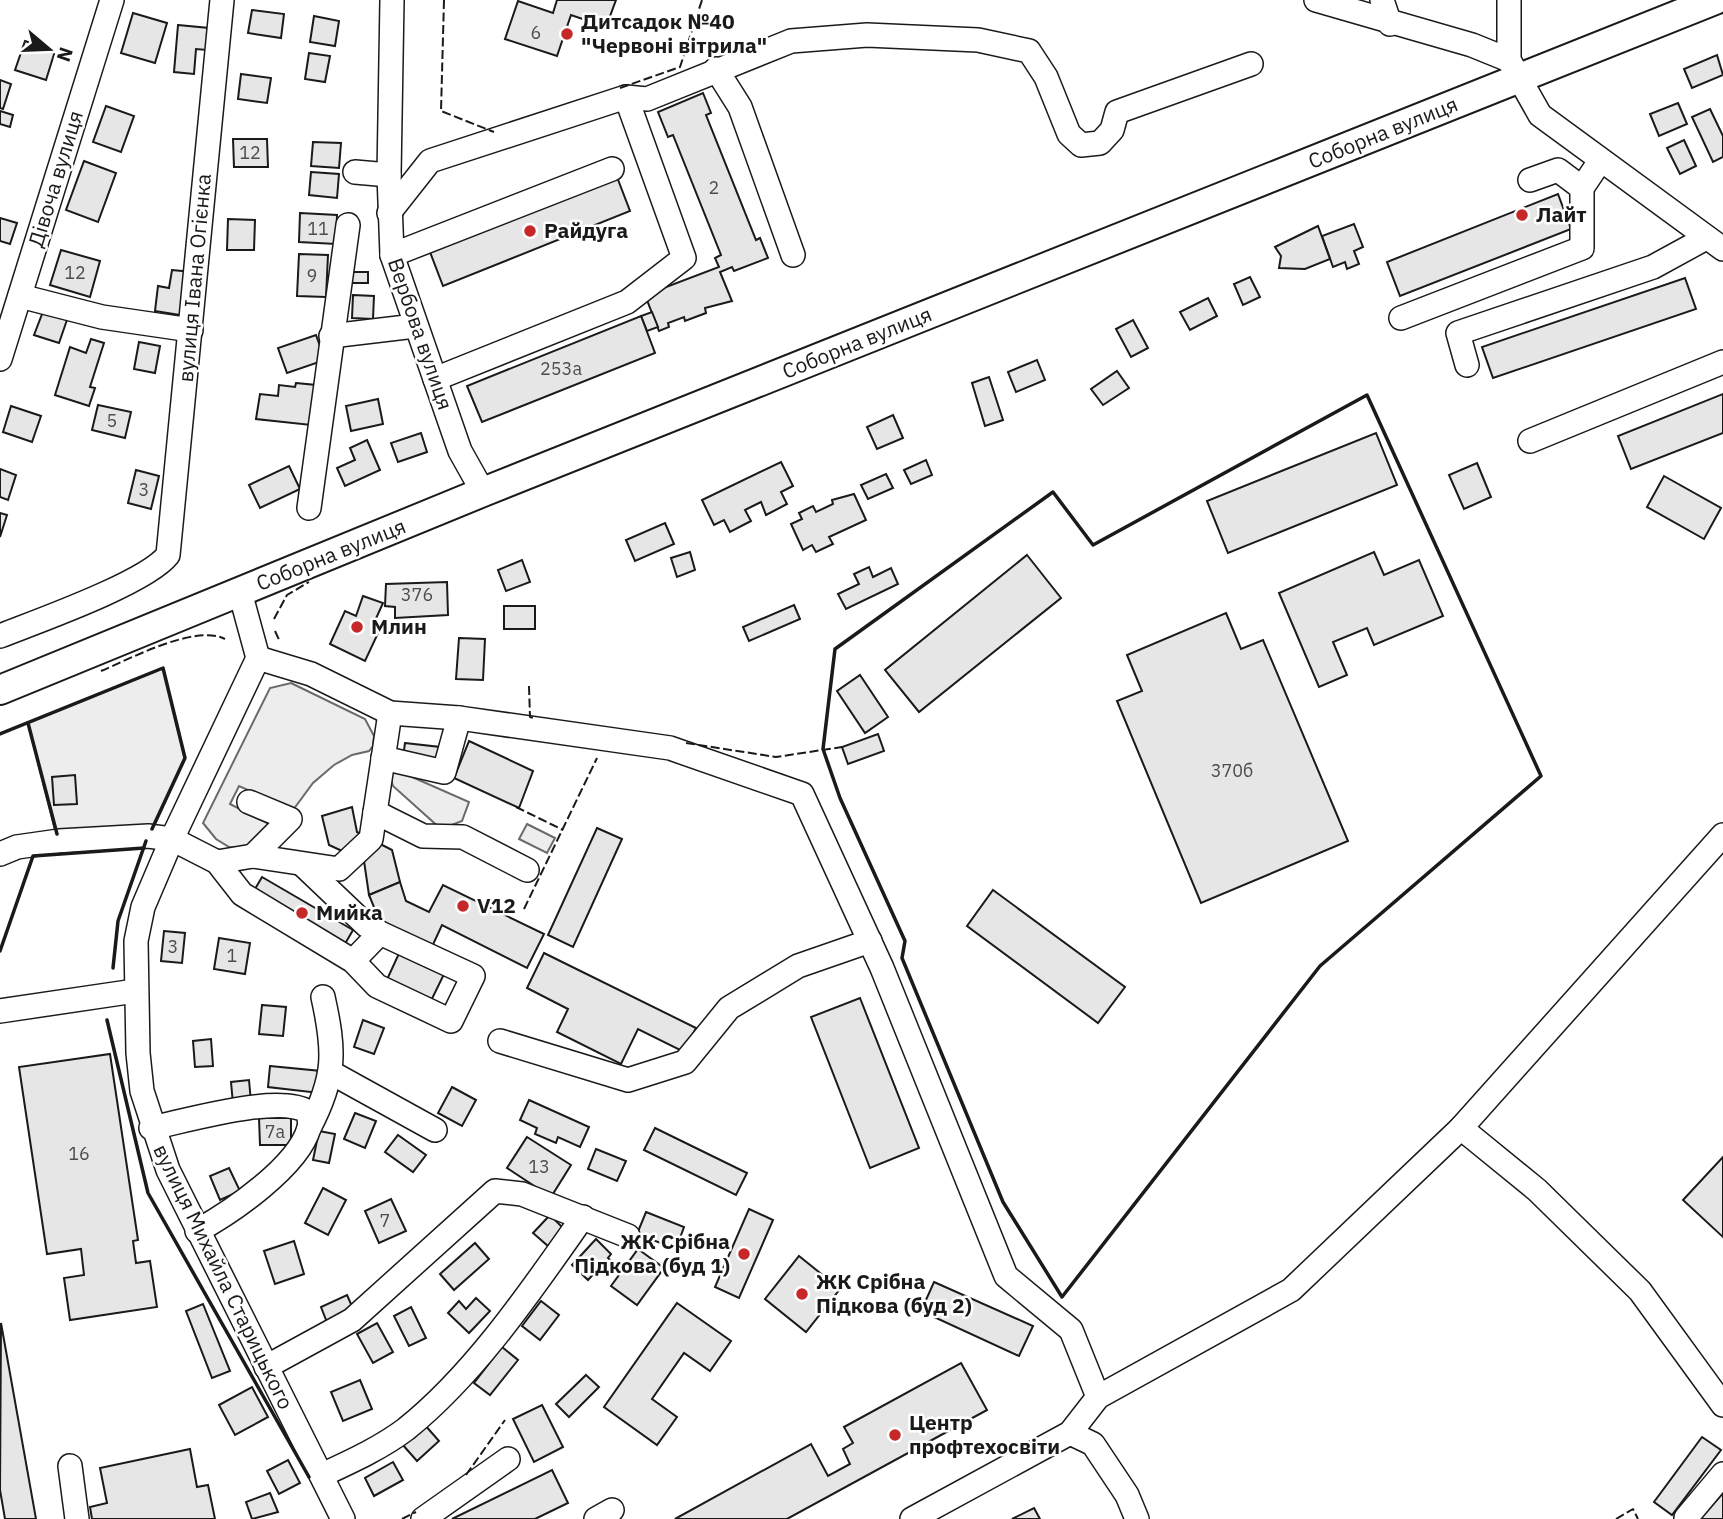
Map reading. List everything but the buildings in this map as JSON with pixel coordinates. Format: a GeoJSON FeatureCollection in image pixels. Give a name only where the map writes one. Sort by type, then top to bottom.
{"type":"FeatureCollection","features":[{"type":"Feature","properties":{"kind":"main road","name":"Соборна вулиця"},"geometry":{"type":"LineString","coordinates":[[0,691],[1513,69],[1715,0]]}},
{"type":"Feature","properties":{"kind":"street","name":"Дівоча вулиця"},"geometry":{"type":"LineString","coordinates":[[0,359],[112,0]]}},
{"type":"Feature","properties":{"kind":"street","name":"вулиця Івана Огієнка"},"geometry":{"type":"LineString","coordinates":[[0,636],[132,579],[160,565],[168,555],[222,0]]}},
{"type":"Feature","properties":{"kind":"street","name":"Вербова вулиця"},"geometry":{"type":"LineString","coordinates":[[392,0],[389,175],[392,255],[460,451],[483,492]]}},
{"type":"Feature","properties":{"kind":"street"},"geometry":{"type":"LineString","coordinates":[[1317,0],[1390,24],[1472,45],[1513,69]]}},
{"type":"Feature","properties":{"kind":"street"},"geometry":{"type":"LineString","coordinates":[[1382,0],[1390,24]]}},
{"type":"Feature","properties":{"kind":"street"},"geometry":{"type":"LineString","coordinates":[[1509,0],[1513,69],[1540,115],[1714,244]]}},
{"type":"Feature","properties":{"kind":"street"},"geometry":{"type":"LineString","coordinates":[[389,213],[430,161],[626,97],[647,99],[791,41],[867,35],[978,40],[1029,51],[1046,76],[1069,134],[1081,145],[1100,143],[1112,131],[1117,111],[1251,64]]}},
{"type":"Feature","properties":{"kind":"street"},"geometry":{"type":"LineString","coordinates":[[716,69],[740,107],[793,255]]}},
{"type":"Feature","properties":{"kind":"street"},"geometry":{"type":"LineString","coordinates":[[435,379],[627,302],[684,258],[626,97]]}},
{"type":"Feature","properties":{"kind":"street"},"geometry":{"type":"LineString","coordinates":[[1401,318],[1582,248],[1582,188],[1600,161]]}},
{"type":"Feature","properties":{"kind":"street"},"geometry":{"type":"LineString","coordinates":[[392,255],[612,169]]}},
{"type":"Feature","properties":{"kind":"street"},"geometry":{"type":"LineString","coordinates":[[1530,180],[1558,170],[1582,188]]}},
{"type":"Feature","properties":{"kind":"street"},"geometry":{"type":"LineString","coordinates":[[355,173],[389,175]]}},
{"type":"Feature","properties":{"kind":"street"},"geometry":{"type":"LineString","coordinates":[[309,508],[348,225]]}},
{"type":"Feature","properties":{"kind":"street"},"geometry":{"type":"LineString","coordinates":[[1467,365],[1458,333],[1714,244]]}},
{"type":"Feature","properties":{"kind":"street"},"geometry":{"type":"LineString","coordinates":[[20,296],[103,317],[191,330]]}},
{"type":"Feature","properties":{"kind":"street"},"geometry":{"type":"LineString","coordinates":[[331,336],[415,326]]}},
{"type":"Feature","properties":{"kind":"street"},"geometry":{"type":"LineString","coordinates":[[1530,441],[1723,362]]}},
{"type":"Feature","properties":{"kind":"street"},"geometry":{"type":"LineString","coordinates":[[240,592],[258,658],[311,674],[390,713],[459,718],[670,748],[802,794],[870,941],[1006,1276],[1071,1330],[1098,1397]]}},
{"type":"Feature","properties":{"kind":"street","name":"вулиця Михайла Старицького"},"geometry":{"type":"LineString","coordinates":[[258,658],[172,839],[143,907],[136,941],[135,991],[142,1091],[151,1128],[197,1231],[343,1519]]}},
{"type":"Feature","properties":{"kind":"street"},"geometry":{"type":"LineString","coordinates":[[217,862],[253,856],[339,869],[371,839],[390,713]]}},
{"type":"Feature","properties":{"kind":"street"},"geometry":{"type":"LineString","coordinates":[[383,758],[444,772],[459,718]]}},
{"type":"Feature","properties":{"kind":"street"},"geometry":{"type":"LineString","coordinates":[[249,802],[290,819],[253,856]]}},
{"type":"Feature","properties":{"kind":"street"},"geometry":{"type":"LineString","coordinates":[[375,812],[423,836],[463,836],[527,870]]}},
{"type":"Feature","properties":{"kind":"street"},"geometry":{"type":"LineString","coordinates":[[912,1519],[1070,1433],[1098,1397],[1291,1290],[1461,1128],[1723,835]]}},
{"type":"Feature","properties":{"kind":"street"},"geometry":{"type":"LineString","coordinates":[[0,854],[17,847],[59,841],[148,836],[172,839],[217,862],[242,894],[353,961],[377,986],[451,1021],[473,976],[366,925],[303,865]]}},
{"type":"Feature","properties":{"kind":"street"},"geometry":{"type":"LineString","coordinates":[[353,961],[380,933]]}},
{"type":"Feature","properties":{"kind":"street"},"geometry":{"type":"LineString","coordinates":[[500,1041],[628,1080],[685,1062],[729,1008],[798,966],[870,941]]}},
{"type":"Feature","properties":{"kind":"street"},"geometry":{"type":"LineString","coordinates":[[0,1011],[135,991]]}},
{"type":"Feature","properties":{"kind":"street"},"geometry":{"type":"LineString","coordinates":[[197,1231],[232,1212],[260,1188],[292,1157],[310,1128],[321,1105],[330,1072],[333,1043],[323,997]]}},
{"type":"Feature","properties":{"kind":"street"},"geometry":{"type":"LineString","coordinates":[[330,1072],[435,1130]]}},
{"type":"Feature","properties":{"kind":"street"},"geometry":{"type":"LineString","coordinates":[[151,1128],[221,1112],[280,1105],[299,1106],[308,1112],[310,1128]]}},
{"type":"Feature","properties":{"kind":"street"},"geometry":{"type":"LineString","coordinates":[[1461,1128],[1537,1190],[1640,1291],[1723,1405]]}},
{"type":"Feature","properties":{"kind":"street"},"geometry":{"type":"LineString","coordinates":[[266,1367],[352,1320],[495,1191],[522,1194],[628,1236]]}},
{"type":"Feature","properties":{"kind":"street"},"geometry":{"type":"LineString","coordinates":[[322,1475],[405,1430],[444,1394],[499,1331],[583,1216]]}},
{"type":"Feature","properties":{"kind":"street"},"geometry":{"type":"LineString","coordinates":[[1699,1371],[1723,1376]]}},
{"type":"Feature","properties":{"kind":"street"},"geometry":{"type":"LineString","coordinates":[[1070,1433],[1093,1444],[1126,1495],[1137,1519]]}},
{"type":"Feature","properties":{"kind":"street"},"geometry":{"type":"LineString","coordinates":[[423,1519],[508,1459]]}},
{"type":"Feature","properties":{"kind":"street"},"geometry":{"type":"LineString","coordinates":[[70,1466],[77,1519]]}},
{"type":"Feature","properties":{"kind":"street"},"geometry":{"type":"LineString","coordinates":[[1685,1518],[1723,1474]]}},
{"type":"Feature","properties":{"kind":"shaded area"},"geometry":{"type":"Polygon","coordinates":[[[163,668],[185,758],[144,848],[61,854],[28,723],[163,668]]]}},
{"type":"Feature","properties":{"kind":"shaded area"},"geometry":{"type":"Polygon","coordinates":[[[291,683],[365,719],[374,736],[373,746],[369,751],[352,755],[334,765],[313,783],[293,810],[239,786],[230,804],[273,826],[245,848],[229,847],[216,839],[203,823],[270,688],[291,683]]]}},
{"type":"Feature","properties":{"kind":"shaded area"},"geometry":{"type":"Polygon","coordinates":[[[394,769],[469,802],[462,821],[441,829],[393,786],[390,776],[394,769]]]}},
{"type":"Feature","properties":{"kind":"shaded area"},"geometry":{"type":"Polygon","coordinates":[[[527,824],[555,838],[547,853],[519,839],[527,824]]]}},
{"type":"Feature","properties":{"kind":"fence"},"geometry":{"type":"LineString","coordinates":[[444,0],[441,111],[494,132]]}},
{"type":"Feature","properties":{"kind":"fence"},"geometry":{"type":"LineString","coordinates":[[620,88],[680,67],[702,0]]}},
{"type":"Feature","properties":{"kind":"fence"},"geometry":{"type":"LineString","coordinates":[[274,619],[287,595],[309,582]]}},
{"type":"Feature","properties":{"kind":"fence"},"geometry":{"type":"LineString","coordinates":[[275,631],[280,642]]}},
{"type":"Feature","properties":{"kind":"fence"},"geometry":{"type":"LineString","coordinates":[[101,671],[181,639],[197,636],[225,639]]}},
{"type":"Feature","properties":{"kind":"fence"},"geometry":{"type":"LineString","coordinates":[[529,686],[530,717],[534,718]]}},
{"type":"Feature","properties":{"kind":"fence"},"geometry":{"type":"LineString","coordinates":[[686,743],[776,757],[842,747]]}},
{"type":"Feature","properties":{"kind":"fence"},"geometry":{"type":"LineString","coordinates":[[524,909],[597,758]]}},
{"type":"Feature","properties":{"kind":"fence"},"geometry":{"type":"LineString","coordinates":[[516,807],[563,830]]}},
{"type":"Feature","properties":{"kind":"fence"},"geometry":{"type":"LineString","coordinates":[[466,1475],[505,1420]]}},
{"type":"Feature","properties":{"kind":"fence"},"geometry":{"type":"LineString","coordinates":[[1616,1519],[1633,1509],[1638,1519]]}},
{"type":"Feature","properties":{"kind":"fence"},"geometry":{"type":"LineString","coordinates":[[402,1519],[416,1512]]}},
{"type":"Feature","properties":{"kind":"wall"},"geometry":{"type":"LineString","coordinates":[[1367,395],[1541,776],[1320,966],[1062,1297],[1003,1202],[902,958],[905,941],[840,798],[823,749],[835,649],[1053,492],[1093,545],[1367,395]]}},
{"type":"Feature","properties":{"kind":"wall"},"geometry":{"type":"LineString","coordinates":[[0,734],[163,668],[185,758],[152,829]]}},
{"type":"Feature","properties":{"kind":"wall"},"geometry":{"type":"LineString","coordinates":[[28,723],[57,834]]}},
{"type":"Feature","properties":{"kind":"wall"},"geometry":{"type":"LineString","coordinates":[[113,968],[118,921],[146,841]]}},
{"type":"Feature","properties":{"kind":"wall"},"geometry":{"type":"LineString","coordinates":[[0,951],[33,856],[144,848]]}},
{"type":"Feature","properties":{"kind":"wall"},"geometry":{"type":"LineString","coordinates":[[107,1020],[148,1193],[309,1477]]}},
{"type":"Feature","properties":{"kind":"place","name":"Дитсадок №40 \"Червоні вітрила\""},"geometry":{"type":"Point","coordinates":[567,34]}},
{"type":"Feature","properties":{"kind":"place","name":"Лайт"},"geometry":{"type":"Point","coordinates":[1522,215]}},
{"type":"Feature","properties":{"kind":"place","name":"Райдуга"},"geometry":{"type":"Point","coordinates":[530,231]}},
{"type":"Feature","properties":{"kind":"place","name":"Млин"},"geometry":{"type":"Point","coordinates":[357,627]}},
{"type":"Feature","properties":{"kind":"place","name":"V12"},"geometry":{"type":"Point","coordinates":[463,906]}},
{"type":"Feature","properties":{"kind":"place","name":"Мийка"},"geometry":{"type":"Point","coordinates":[302,913]}},
{"type":"Feature","properties":{"kind":"place","name":"ЖК Срібна Підкова (буд 1)"},"geometry":{"type":"Point","coordinates":[744,1254]}},
{"type":"Feature","properties":{"kind":"place","name":"ЖК Срібна Підкова (буд 2)"},"geometry":{"type":"Point","coordinates":[802,1294]}},
{"type":"Feature","properties":{"kind":"place","name":"Центр профтехосвіти"},"geometry":{"type":"Point","coordinates":[895,1435]}}]}
